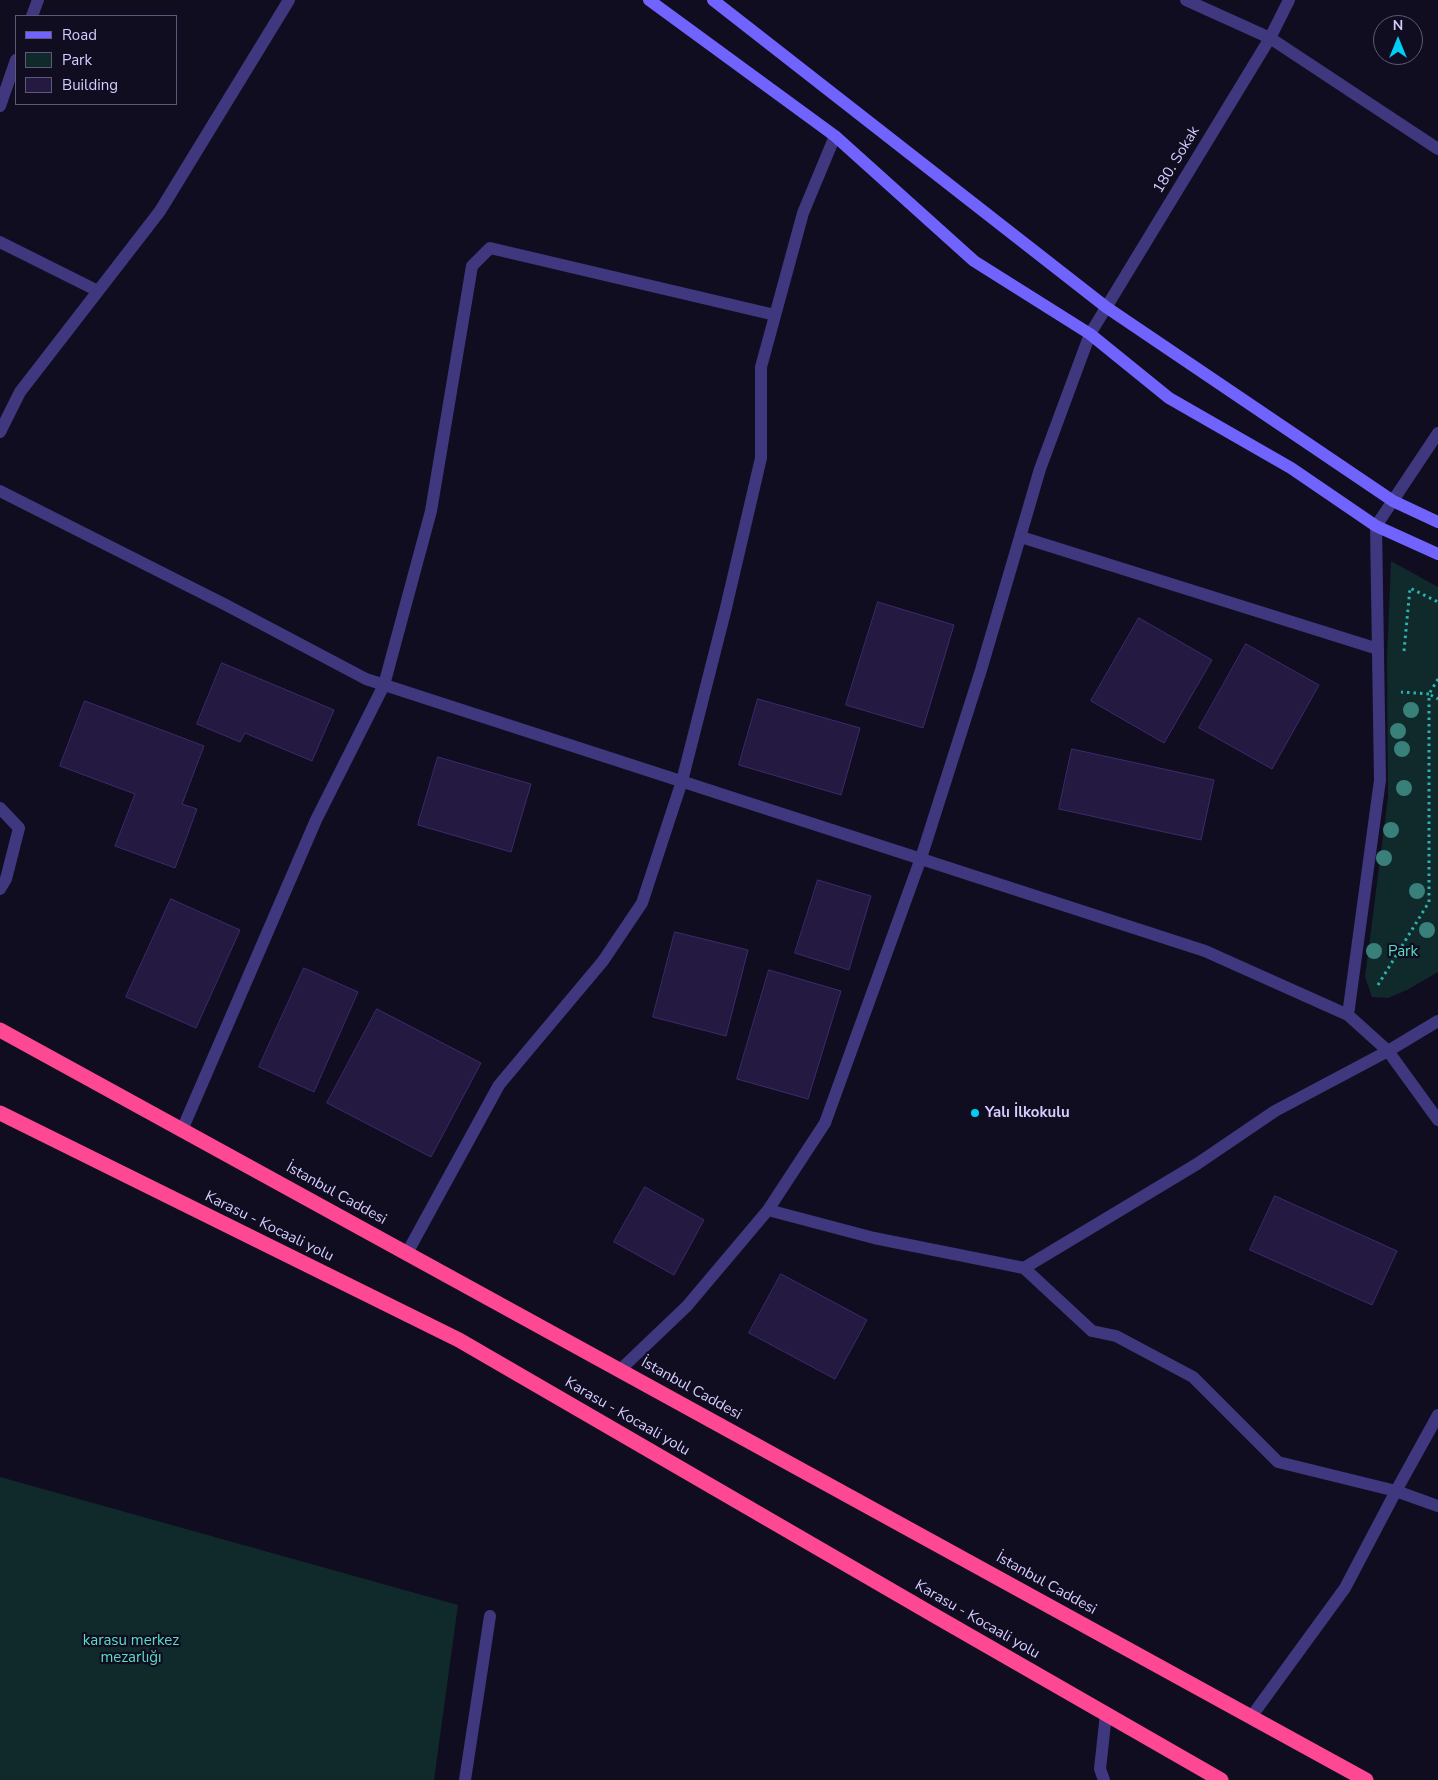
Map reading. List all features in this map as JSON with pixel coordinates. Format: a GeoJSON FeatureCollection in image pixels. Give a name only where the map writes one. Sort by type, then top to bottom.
{"type":"FeatureCollection","features":[{"type":"Feature","properties":{"kind":"highway","name":"İstanbul Caddesi"},"geometry":{"type":"LineString","coordinates":[[0,1030],[1366,1780]]}},
{"type":"Feature","properties":{"kind":"highway","name":"Karasu - Kocaali yolu"},"geometry":{"type":"LineString","coordinates":[[0,1113],[459,1340],[1221,1780]]}},
{"type":"Feature","properties":{"kind":"main road"},"geometry":{"type":"LineString","coordinates":[[648,0],[835,136],[974,261],[1090,334],[1169,398],[1291,468],[1376,526],[1438,554]]}},
{"type":"Feature","properties":{"kind":"main road"},"geometry":{"type":"LineString","coordinates":[[712,0],[1106,307],[1393,501],[1438,522]]}},
{"type":"Feature","properties":{"kind":"street"},"geometry":{"type":"LineString","coordinates":[[32,15],[38,0]]}},
{"type":"Feature","properties":{"kind":"street"},"geometry":{"type":"LineString","coordinates":[[0,432],[20,392],[160,211],[289,0]]}},
{"type":"Feature","properties":{"kind":"street"},"geometry":{"type":"LineString","coordinates":[[1186,0],[1270,38],[1438,149]]}},
{"type":"Feature","properties":{"kind":"street","name":"180. Sokak"},"geometry":{"type":"LineString","coordinates":[[620,1370],[688,1306],[768,1210],[824,1123],[921,858],[981,670],[1040,469],[1090,334],[1270,38],[1289,0]]}},
{"type":"Feature","properties":{"kind":"street"},"geometry":{"type":"LineString","coordinates":[[0,106],[15,63]]}},
{"type":"Feature","properties":{"kind":"street"},"geometry":{"type":"LineString","coordinates":[[407,1253],[499,1086],[603,961],[642,903],[682,781],[725,612],[761,458],[761,367],[803,213],[835,136]]}},
{"type":"Feature","properties":{"kind":"street"},"geometry":{"type":"LineString","coordinates":[[0,242],[98,292]]}},
{"type":"Feature","properties":{"kind":"street"},"geometry":{"type":"LineString","coordinates":[[182,1130],[316,820],[384,685],[431,511],[472,266],[490,248],[775,316]]}},
{"type":"Feature","properties":{"kind":"street"},"geometry":{"type":"LineString","coordinates":[[1351,1018],[1380,780],[1376,526],[1438,433]]}},
{"type":"Feature","properties":{"kind":"street"},"geometry":{"type":"LineString","coordinates":[[0,491],[226,605],[366,679],[1205,950],[1351,1018],[1388,1052],[1438,1120]]}},
{"type":"Feature","properties":{"kind":"street"},"geometry":{"type":"LineString","coordinates":[[1021,537],[1378,649]]}},
{"type":"Feature","properties":{"kind":"street"},"geometry":{"type":"LineString","coordinates":[[0,808],[19,828],[6,879],[0,889]]}},
{"type":"Feature","properties":{"kind":"street"},"geometry":{"type":"LineString","coordinates":[[1024,1268],[1196,1164],[1275,1111],[1388,1052],[1438,1021]]}},
{"type":"Feature","properties":{"kind":"street"},"geometry":{"type":"LineString","coordinates":[[768,1210],[874,1238],[1024,1268],[1092,1331],[1116,1336],[1193,1376],[1278,1462],[1396,1491],[1438,1506]]}},
{"type":"Feature","properties":{"kind":"street"},"geometry":{"type":"LineString","coordinates":[[1250,1717],[1345,1588],[1438,1416]]}},
{"type":"Feature","properties":{"kind":"street"},"geometry":{"type":"LineString","coordinates":[[465,1780],[490,1616]]}},
{"type":"Feature","properties":{"kind":"street"},"geometry":{"type":"LineString","coordinates":[[1104,1780],[1100,1768],[1106,1714]]}},
{"type":"Feature","properties":{"kind":"path"},"geometry":{"type":"LineString","coordinates":[[1404,654],[1410,588],[1438,602]]}},
{"type":"Feature","properties":{"kind":"path"},"geometry":{"type":"LineString","coordinates":[[1351,1018],[1429,902],[1429,694],[1438,679]]}},
{"type":"Feature","properties":{"kind":"path"},"geometry":{"type":"LineString","coordinates":[[1401,692],[1402,682]]}},
{"type":"Feature","properties":{"kind":"path"},"geometry":{"type":"LineString","coordinates":[[1379,690],[1429,694],[1438,699]]}},
{"type":"Feature","properties":{"kind":"green space","name":"Park"},"geometry":{"type":"Polygon","coordinates":[[[1391,561],[1438,587],[1438,972],[1407,990],[1388,998],[1372,997],[1365,977],[1388,797],[1387,659],[1391,561]]]}},
{"type":"Feature","properties":{"kind":"green space","name":"karasu merkez mezarlığı"},"geometry":{"type":"Polygon","coordinates":[[[0,1477],[458,1605],[434,1780],[0,1780],[0,1477]]]}},
{"type":"Feature","properties":{"kind":"building"},"geometry":{"type":"Polygon","coordinates":[[[878,602],[954,625],[923,728],[846,705],[878,602]]]}},
{"type":"Feature","properties":{"kind":"building"},"geometry":{"type":"Polygon","coordinates":[[[1139,618],[1212,660],[1164,743],[1091,701],[1139,618]]]}},
{"type":"Feature","properties":{"kind":"building"},"geometry":{"type":"Polygon","coordinates":[[[1246,644],[1319,685],[1272,769],[1199,728],[1246,644]]]}},
{"type":"Feature","properties":{"kind":"building"},"geometry":{"type":"Polygon","coordinates":[[[222,663],[334,710],[312,761],[245,733],[240,742],[197,724],[222,663]]]}},
{"type":"Feature","properties":{"kind":"building"},"geometry":{"type":"Polygon","coordinates":[[[758,699],[860,728],[841,795],[739,765],[758,699]]]}},
{"type":"Feature","properties":{"kind":"building"},"geometry":{"type":"Polygon","coordinates":[[[85,701],[204,746],[182,804],[197,809],[175,868],[115,846],[135,794],[60,766],[85,701]]]}},
{"type":"Feature","properties":{"kind":"building"},"geometry":{"type":"Polygon","coordinates":[[[1072,749],[1214,780],[1201,840],[1059,809],[1072,749]]]}},
{"type":"Feature","properties":{"kind":"building"},"geometry":{"type":"Polygon","coordinates":[[[438,757],[531,784],[511,852],[418,825],[438,757]]]}},
{"type":"Feature","properties":{"kind":"building"},"geometry":{"type":"Polygon","coordinates":[[[818,880],[871,896],[849,970],[795,953],[818,880]]]}},
{"type":"Feature","properties":{"kind":"building"},"geometry":{"type":"Polygon","coordinates":[[[171,899],[240,930],[196,1028],[126,997],[171,899]]]}},
{"type":"Feature","properties":{"kind":"building"},"geometry":{"type":"Polygon","coordinates":[[[675,932],[748,950],[726,1036],[653,1017],[675,932]]]}},
{"type":"Feature","properties":{"kind":"building"},"geometry":{"type":"Polygon","coordinates":[[[304,968],[358,992],[314,1092],[259,1067],[304,968]]]}},
{"type":"Feature","properties":{"kind":"building"},"geometry":{"type":"Polygon","coordinates":[[[769,970],[841,991],[808,1099],[737,1079],[769,970]]]}},
{"type":"Feature","properties":{"kind":"building"},"geometry":{"type":"Polygon","coordinates":[[[377,1009],[481,1063],[431,1157],[327,1103],[377,1009]]]}},
{"type":"Feature","properties":{"kind":"building"},"geometry":{"type":"Polygon","coordinates":[[[645,1187],[704,1220],[674,1275],[614,1242],[645,1187]]]}},
{"type":"Feature","properties":{"kind":"building"},"geometry":{"type":"Polygon","coordinates":[[[1275,1196],[1397,1251],[1372,1305],[1250,1250],[1275,1196]]]}},
{"type":"Feature","properties":{"kind":"building"},"geometry":{"type":"Polygon","coordinates":[[[781,1274],[867,1320],[835,1379],[749,1333],[781,1274]]]}},
{"type":"Feature","properties":{"kind":"place","name":"Yalı İlkokulu"},"geometry":{"type":"Point","coordinates":[975,1113]}}]}
